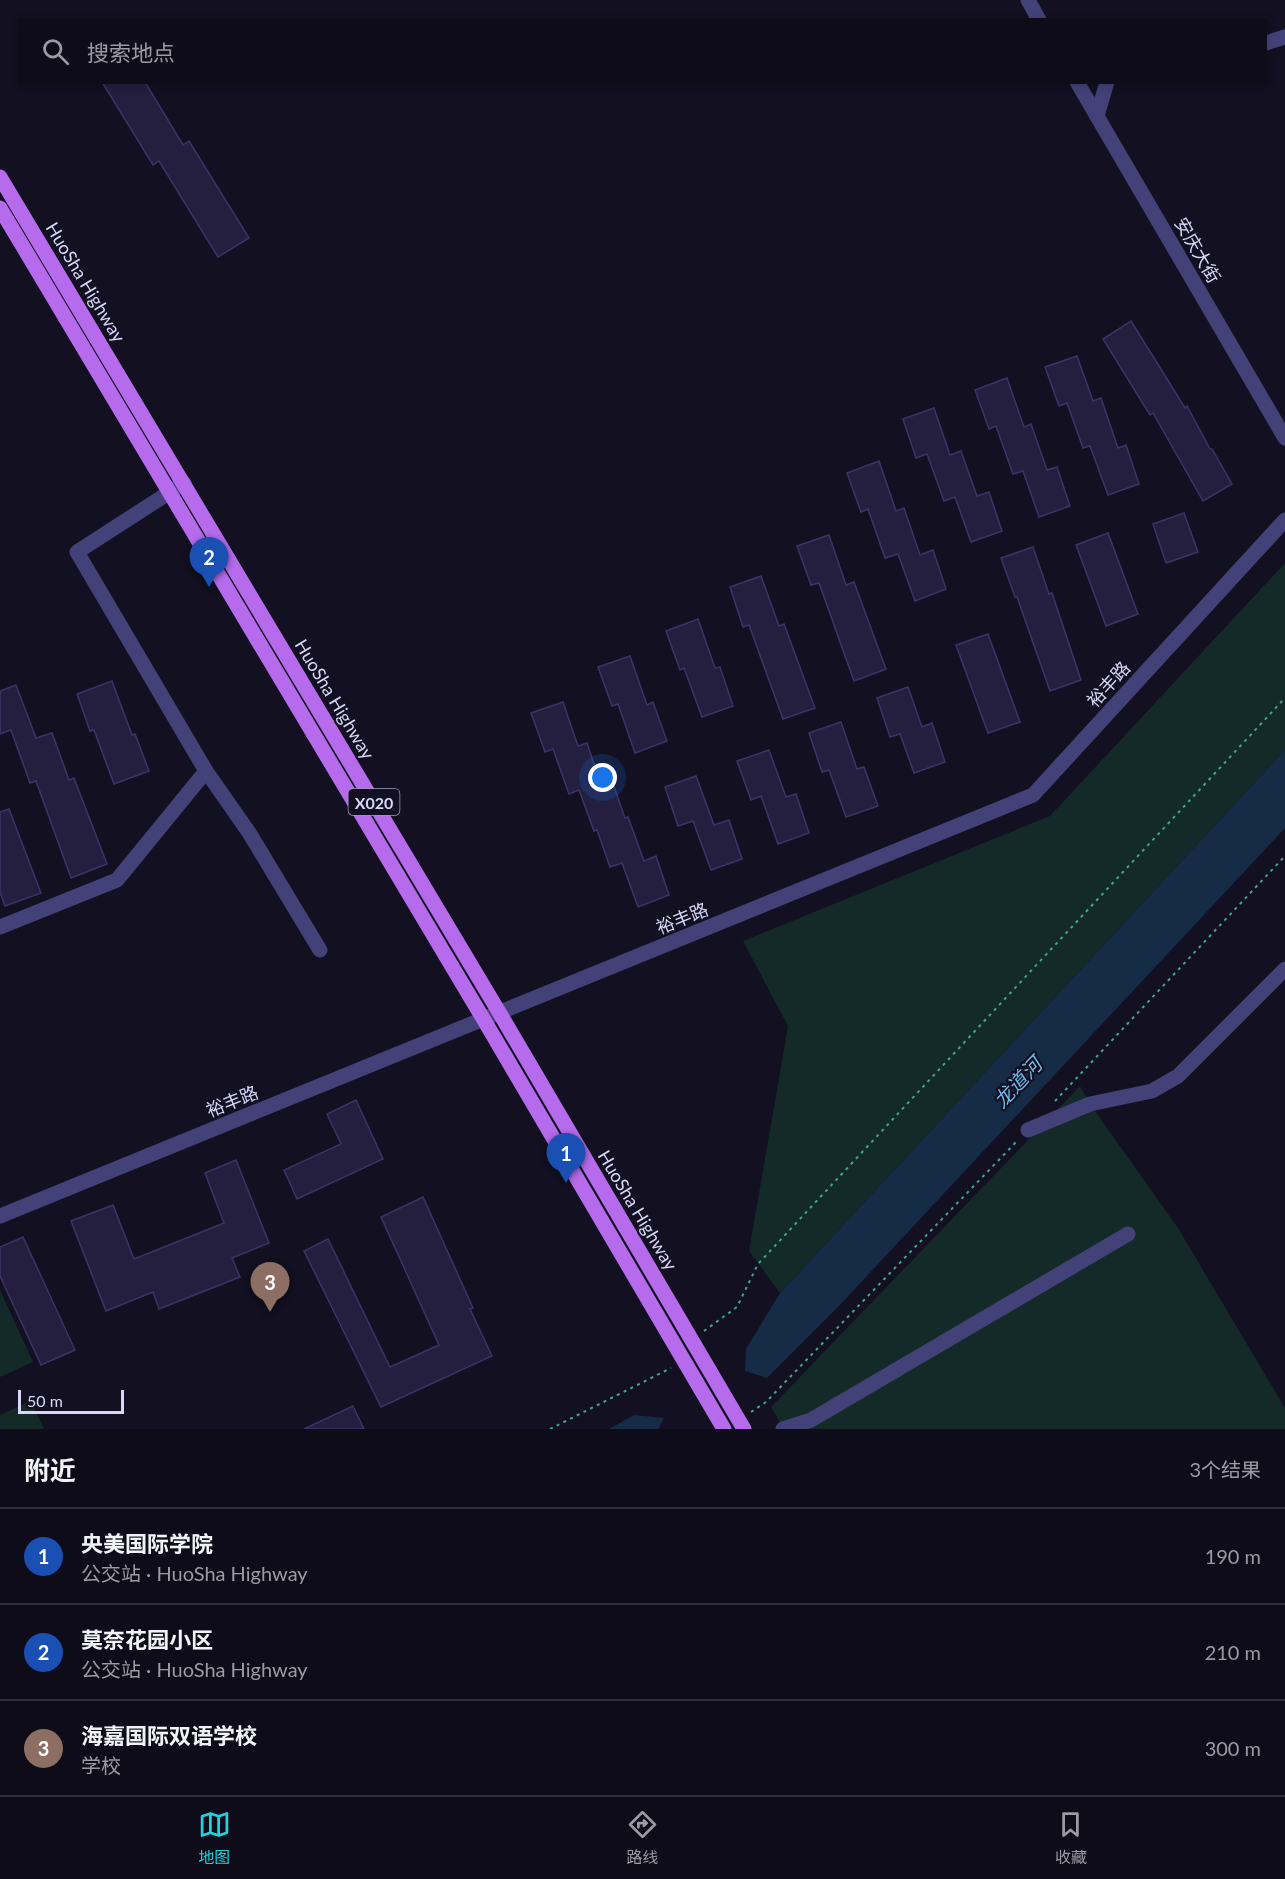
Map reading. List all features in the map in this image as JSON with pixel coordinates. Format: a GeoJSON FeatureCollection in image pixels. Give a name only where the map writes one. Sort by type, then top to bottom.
{"type":"FeatureCollection","features":[{"type":"Feature","properties":{"kind":"main road","name":"HuoSha Highway"},"geometry":{"type":"LineString","coordinates":[[0,177],[499,1012],[741,1425]]}},
{"type":"Feature","properties":{"kind":"main road","name":"HuoSha Highway"},"geometry":{"type":"LineString","coordinates":[[0,208],[484,1020],[724,1429]]}},
{"type":"Feature","properties":{"kind":"street"},"geometry":{"type":"LineString","coordinates":[[1028,0],[1039,18]]}},
{"type":"Feature","properties":{"kind":"street"},"geometry":{"type":"LineString","coordinates":[[1267,43],[1285,37]]}},
{"type":"Feature","properties":{"kind":"street","name":"安庆大街"},"geometry":{"type":"LineString","coordinates":[[1078,84],[1285,438]]}},
{"type":"Feature","properties":{"kind":"street"},"geometry":{"type":"LineString","coordinates":[[1097,116],[1106,84]]}},
{"type":"Feature","properties":{"kind":"street"},"geometry":{"type":"LineString","coordinates":[[184,483],[77,552],[206,771],[250,834],[321,950]]}},
{"type":"Feature","properties":{"kind":"street","name":"裕丰路"},"geometry":{"type":"LineString","coordinates":[[0,1216],[1033,795],[1285,520]]}},
{"type":"Feature","properties":{"kind":"street"},"geometry":{"type":"LineString","coordinates":[[0,927],[117,880],[206,771]]}},
{"type":"Feature","properties":{"kind":"street"},"geometry":{"type":"LineString","coordinates":[[1028,1130],[1090,1104],[1152,1091],[1178,1076],[1285,969]]}},
{"type":"Feature","properties":{"kind":"street"},"geometry":{"type":"LineString","coordinates":[[783,1429],[810,1420],[1128,1234]]}},
{"type":"Feature","properties":{"kind":"path"},"geometry":{"type":"LineString","coordinates":[[692,1340],[737,1307],[758,1264],[1285,698]]}},
{"type":"Feature","properties":{"kind":"path"},"geometry":{"type":"LineString","coordinates":[[1052,1105],[1285,856]]}},
{"type":"Feature","properties":{"kind":"path"},"geometry":{"type":"LineString","coordinates":[[741,1425],[766,1402],[1028,1130]]}},
{"type":"Feature","properties":{"kind":"path"},"geometry":{"type":"LineString","coordinates":[[550,1429],[684,1361]]}},
{"type":"Feature","properties":{"kind":"green space"},"geometry":{"type":"Polygon","coordinates":[[[1285,563],[1285,750],[780,1293],[749,1251],[788,1026],[743,941],[1050,816],[1285,563]]]}},
{"type":"Feature","properties":{"kind":"green space"},"geometry":{"type":"Polygon","coordinates":[[[1080,1086],[1090,1104],[1178,1228],[1285,1408],[1285,1429],[784,1429],[771,1407],[1080,1086]]]}},
{"type":"Feature","properties":{"kind":"green space"},"geometry":{"type":"Polygon","coordinates":[[[0,1290],[33,1362],[0,1377],[0,1290]]]}},
{"type":"Feature","properties":{"kind":"green space"},"geometry":{"type":"Polygon","coordinates":[[[31,1401],[44,1429],[0,1429],[0,1415],[31,1401]]]}},
{"type":"Feature","properties":{"kind":"water","name":"龙道河"},"geometry":{"type":"Polygon","coordinates":[[[1285,750],[1285,828],[838,1307],[767,1378],[745,1371],[746,1349],[780,1293],[1285,750]]]}},
{"type":"Feature","properties":{"kind":"water"},"geometry":{"type":"Polygon","coordinates":[[[634,1415],[664,1418],[658,1429],[609,1429],[634,1415]]]}},
{"type":"Feature","properties":{"kind":"building"},"geometry":{"type":"Polygon","coordinates":[[[103,84],[146,84],[183,145],[189,141],[249,238],[218,257],[159,161],[153,165],[103,84]]]}},
{"type":"Feature","properties":{"kind":"building"},"geometry":{"type":"Polygon","coordinates":[[[1131,321],[1185,408],[1187,406],[1232,484],[1203,501],[1153,413],[1150,415],[1103,339],[1131,321]]]}},
{"type":"Feature","properties":{"kind":"building"},"geometry":{"type":"Polygon","coordinates":[[[1077,356],[1093,401],[1101,398],[1118,448],[1126,445],[1139,484],[1108,495],[1090,446],[1083,448],[1067,403],[1059,406],[1045,367],[1077,356]]]}},
{"type":"Feature","properties":{"kind":"building"},"geometry":{"type":"Polygon","coordinates":[[[1007,378],[1024,427],[1031,424],[1047,470],[1057,467],[1070,506],[1039,517],[1023,471],[1013,474],[996,426],[989,429],[975,390],[1007,378]]]}},
{"type":"Feature","properties":{"kind":"building"},"geometry":{"type":"Polygon","coordinates":[[[934,408],[950,455],[961,451],[977,496],[989,492],[1002,531],[971,542],[955,497],[944,501],[927,454],[916,458],[903,419],[934,408]]]}},
{"type":"Feature","properties":{"kind":"building"},"geometry":{"type":"Polygon","coordinates":[[[879,461],[896,511],[904,508],[920,555],[933,550],[946,589],[915,601],[898,554],[885,558],[868,509],[861,512],[847,473],[879,461]]]}},
{"type":"Feature","properties":{"kind":"building"},"geometry":{"type":"Polygon","coordinates":[[[1184,513],[1198,552],[1166,563],[1153,524],[1184,513]]]}},
{"type":"Feature","properties":{"kind":"building"},"geometry":{"type":"Polygon","coordinates":[[[1108,533],[1138,614],[1106,626],[1076,545],[1108,533]]]}},
{"type":"Feature","properties":{"kind":"building"},"geometry":{"type":"Polygon","coordinates":[[[829,535],[846,585],[854,582],[886,669],[854,681],[819,583],[811,585],[797,546],[829,535]]]}},
{"type":"Feature","properties":{"kind":"building"},"geometry":{"type":"Polygon","coordinates":[[[1033,547],[1049,594],[1052,593],[1081,680],[1050,691],[1001,558],[1033,547]]]}},
{"type":"Feature","properties":{"kind":"building"},"geometry":{"type":"Polygon","coordinates":[[[761,576],[779,626],[784,624],[815,708],[783,719],[749,625],[743,627],[730,587],[761,576]]]}},
{"type":"Feature","properties":{"kind":"building"},"geometry":{"type":"Polygon","coordinates":[[[698,619],[715,668],[720,667],[733,706],[702,717],[684,668],[680,670],[666,631],[698,619]]]}},
{"type":"Feature","properties":{"kind":"building"},"geometry":{"type":"Polygon","coordinates":[[[988,634],[1020,722],[988,733],[956,645],[988,634]]]}},
{"type":"Feature","properties":{"kind":"building"},"geometry":{"type":"Polygon","coordinates":[[[630,656],[647,705],[653,702],[667,741],[635,753],[618,704],[612,706],[598,667],[630,656]]]}},
{"type":"Feature","properties":{"kind":"building"},"geometry":{"type":"Polygon","coordinates":[[[112,681],[132,735],[135,734],[149,771],[114,784],[94,730],[90,731],[77,694],[112,681]]]}},
{"type":"Feature","properties":{"kind":"building"},"geometry":{"type":"Polygon","coordinates":[[[16,685],[36,738],[52,733],[69,780],[74,778],[107,864],[71,878],[36,781],[30,783],[11,730],[0,734],[0,691],[16,685]]]}},
{"type":"Feature","properties":{"kind":"building"},"geometry":{"type":"Polygon","coordinates":[[[908,687],[922,727],[932,723],[945,762],[914,773],[900,734],[890,737],[877,698],[908,687]]]}},
{"type":"Feature","properties":{"kind":"building"},"geometry":{"type":"Polygon","coordinates":[[[563,702],[578,746],[587,743],[601,785],[612,781],[644,861],[656,856],[669,895],[638,907],[622,863],[610,867],[579,790],[569,794],[553,749],[545,752],[531,713],[563,702]]]}},
{"type":"Feature","properties":{"kind":"building"},"geometry":{"type":"Polygon","coordinates":[[[841,722],[857,769],[864,767],[878,806],[846,817],[829,770],[822,772],[809,733],[841,722]]]}},
{"type":"Feature","properties":{"kind":"building"},"geometry":{"type":"Polygon","coordinates":[[[769,750],[786,797],[796,794],[809,833],[778,844],[761,796],[751,800],[737,761],[769,750]]]}},
{"type":"Feature","properties":{"kind":"building"},"geometry":{"type":"Polygon","coordinates":[[[696,776],[714,825],[729,820],[742,859],[711,870],[693,821],[678,826],[665,787],[696,776]]]}},
{"type":"Feature","properties":{"kind":"building"},"geometry":{"type":"Polygon","coordinates":[[[9,809],[41,893],[5,906],[0,892],[0,812],[9,809]]]}},
{"type":"Feature","properties":{"kind":"building"},"geometry":{"type":"Polygon","coordinates":[[[356,1100],[383,1159],[297,1199],[284,1170],[341,1144],[327,1114],[356,1100]]]}},
{"type":"Feature","properties":{"kind":"building"},"geometry":{"type":"Polygon","coordinates":[[[236,1160],[269,1243],[232,1258],[240,1277],[159,1309],[153,1292],[106,1311],[71,1221],[113,1205],[134,1259],[224,1223],[205,1173],[236,1160]]]}},
{"type":"Feature","properties":{"kind":"building"},"geometry":{"type":"Polygon","coordinates":[[[423,1197],[492,1356],[381,1407],[304,1251],[328,1239],[390,1367],[439,1345],[381,1217],[423,1197]]]}},
{"type":"Feature","properties":{"kind":"building"},"geometry":{"type":"Polygon","coordinates":[[[23,1237],[75,1350],[41,1365],[0,1276],[0,1247],[23,1237]]]}},
{"type":"Feature","properties":{"kind":"building"},"geometry":{"type":"Polygon","coordinates":[[[353,1406],[364,1429],[304,1429],[353,1406]]]}},
{"type":"Feature","properties":{"kind":"place","name":"莫奈花园小区"},"geometry":{"type":"Point","coordinates":[209,587]}},
{"type":"Feature","properties":{"kind":"place","name":"央美国际学院"},"geometry":{"type":"Point","coordinates":[566,1183]}},
{"type":"Feature","properties":{"kind":"place","name":"海嘉国际双语学校"},"geometry":{"type":"Point","coordinates":[270,1312]}}]}
